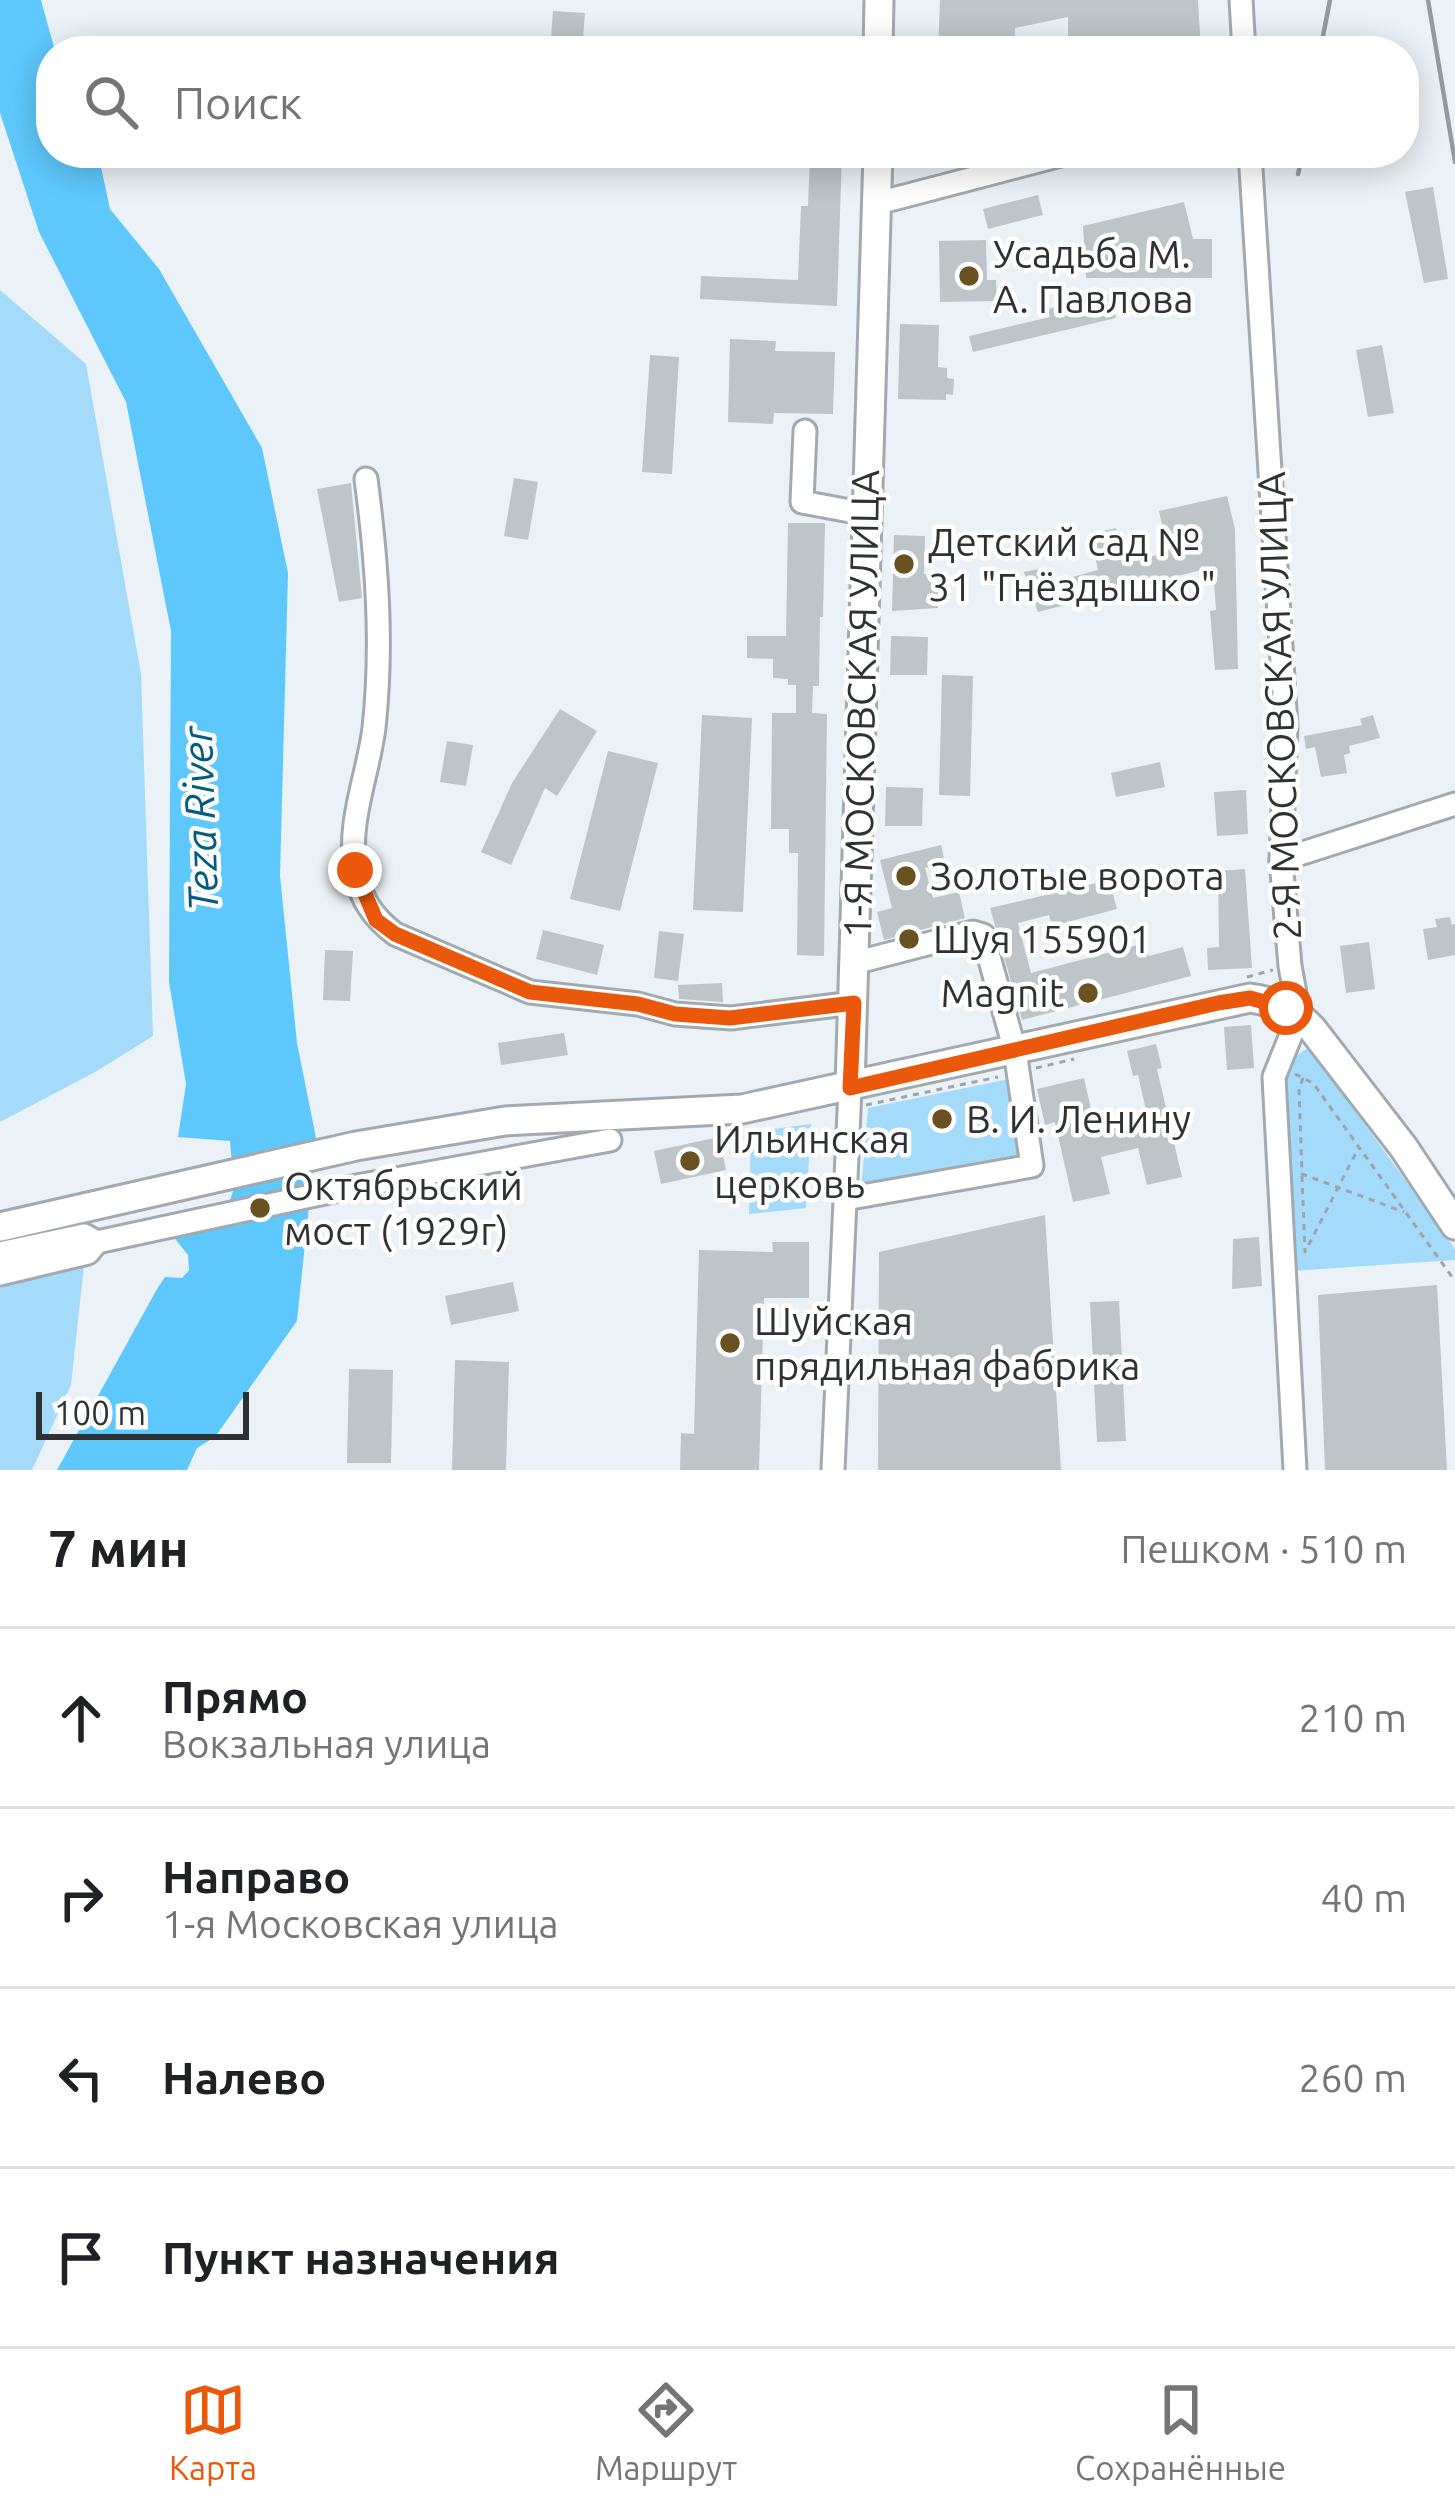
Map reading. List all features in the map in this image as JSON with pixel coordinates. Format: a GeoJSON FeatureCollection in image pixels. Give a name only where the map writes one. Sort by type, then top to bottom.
{"type":"FeatureCollection","features":[{"type":"Feature","properties":{"kind":"main road"},"geometry":{"type":"LineString","coordinates":[[878,36],[879,0]]}},
{"type":"Feature","properties":{"kind":"main road","name":"1-Я МОСКОВСКАЯ УЛИЦА"},"geometry":{"type":"LineString","coordinates":[[850,1088],[878,168]]}},
{"type":"Feature","properties":{"kind":"main road"},"geometry":{"type":"LineString","coordinates":[[0,1227],[356,1146],[505,1121],[742,1109],[1250,998],[1274,1002],[1299,1015],[1404,1148],[1455,1225]]}},
{"type":"Feature","properties":{"kind":"street"},"geometry":{"type":"LineString","coordinates":[[1241,0],[1243,36]]}},
{"type":"Feature","properties":{"kind":"street"},"geometry":{"type":"LineString","coordinates":[[878,203],[1012,168]]}},
{"type":"Feature","properties":{"kind":"street","name":"2-Я МОСКОВСКАЯ УЛИЦА"},"geometry":{"type":"LineString","coordinates":[[1251,168],[1286,726],[1281,860],[1299,1015]]}},
{"type":"Feature","properties":{"kind":"street"},"geometry":{"type":"LineString","coordinates":[[805,431],[802,502],[866,514]]}},
{"type":"Feature","properties":{"kind":"street"},"geometry":{"type":"LineString","coordinates":[[366,479],[380,587],[374,726],[354,844],[359,886],[376,920],[395,934],[530,992],[730,1018],[854,1003]]}},
{"type":"Feature","properties":{"kind":"street"},"geometry":{"type":"LineString","coordinates":[[1281,860],[1455,804]]}},
{"type":"Feature","properties":{"kind":"street"},"geometry":{"type":"LineString","coordinates":[[845,1199],[1032,1166],[1015,1051],[980,933],[854,963]]}},
{"type":"Feature","properties":{"kind":"street"},"geometry":{"type":"LineString","coordinates":[[1295,1470],[1274,1077],[1299,1015]]}},
{"type":"Feature","properties":{"kind":"street","name":"1-Я МОСКОВСКАЯ УЛИЦА"},"geometry":{"type":"LineString","coordinates":[[833,1470],[850,1088]]}},
{"type":"Feature","properties":{"kind":"street"},"geometry":{"type":"LineString","coordinates":[[0,1274],[88,1253],[97,1242],[357,1186],[610,1140]]}},
{"type":"Feature","properties":{"kind":"street"},"geometry":{"type":"LineString","coordinates":[[0,1253],[84,1235],[97,1242]]}},
{"type":"Feature","properties":{"kind":"path"},"geometry":{"type":"LineString","coordinates":[[1280,1061],[1312,1083],[1455,1281]]}},
{"type":"Feature","properties":{"kind":"path"},"geometry":{"type":"LineString","coordinates":[[1303,1078],[1299,1089],[1304,1252],[1358,1147]]}},
{"type":"Feature","properties":{"kind":"path"},"geometry":{"type":"LineString","coordinates":[[1302,1174],[1406,1213]]}},
{"type":"Feature","properties":{"kind":"shaded area"},"geometry":{"type":"Polygon","coordinates":[[[0,290],[86,364],[141,674],[153,1036],[0,1122],[0,290]]]}},
{"type":"Feature","properties":{"kind":"shaded area"},"geometry":{"type":"Polygon","coordinates":[[[1309,1047],[1455,1249],[1455,1260],[1291,1271],[1281,1067],[1309,1047]]]}},
{"type":"Feature","properties":{"kind":"shaded area"},"geometry":{"type":"Polygon","coordinates":[[[1009,1079],[1025,1159],[861,1191],[868,1108],[1009,1079]]]}},
{"type":"Feature","properties":{"kind":"shaded area"},"geometry":{"type":"Polygon","coordinates":[[[811,1124],[806,1208],[749,1214],[751,1132],[811,1124]]]}},
{"type":"Feature","properties":{"kind":"shaded area"},"geometry":{"type":"Polygon","coordinates":[[[84,1265],[71,1385],[32,1470],[0,1470],[0,1282],[84,1265]]]}},
{"type":"Feature","properties":{"kind":"water","name":"Teza River"},"geometry":{"type":"Polygon","coordinates":[[[0,0],[41,0],[51,36],[36,36],[36,168],[101,168],[110,209],[159,269],[262,448],[288,573],[280,876],[297,1043],[316,1138],[297,1321],[215,1437],[197,1448],[187,1470],[57,1470],[157,1289],[165,1277],[182,1278],[189,1270],[188,1255],[172,1235],[223,1222],[234,1188],[230,1141],[178,1137],[186,1084],[169,982],[171,631],[126,402],[39,232],[0,113],[0,0]]]}},
{"type":"Feature","properties":{"kind":"building"},"geometry":{"type":"Polygon","coordinates":[[[940,0],[1198,0],[1200,36],[1068,36],[1068,17],[1015,28],[1015,36],[939,36],[940,0]]]}},
{"type":"Feature","properties":{"kind":"building"},"geometry":{"type":"Polygon","coordinates":[[[553,11],[585,13],[583,36],[551,36],[553,11]]]}},
{"type":"Feature","properties":{"kind":"building"},"geometry":{"type":"Polygon","coordinates":[[[809,168],[842,168],[837,306],[700,299],[701,276],[798,280],[801,206],[808,206],[809,168]]]}},
{"type":"Feature","properties":{"kind":"building"},"geometry":{"type":"Polygon","coordinates":[[[1433,187],[1448,279],[1424,283],[1405,192],[1433,187]]]}},
{"type":"Feature","properties":{"kind":"building"},"geometry":{"type":"Polygon","coordinates":[[[1038,195],[1043,215],[988,229],[983,209],[1038,195]]]}},
{"type":"Feature","properties":{"kind":"building"},"geometry":{"type":"Polygon","coordinates":[[[1184,202],[1193,239],[1212,239],[1212,278],[1086,278],[1083,226],[1184,202]]]}},
{"type":"Feature","properties":{"kind":"building"},"geometry":{"type":"Polygon","coordinates":[[[986,240],[987,280],[996,280],[997,301],[940,302],[939,241],[986,240]]]}},
{"type":"Feature","properties":{"kind":"building"},"geometry":{"type":"Polygon","coordinates":[[[1110,294],[1116,318],[973,352],[969,336],[1050,317],[1048,309],[1110,294]]]}},
{"type":"Feature","properties":{"kind":"building"},"geometry":{"type":"Polygon","coordinates":[[[900,324],[939,325],[938,367],[947,368],[947,378],[954,379],[953,395],[946,394],[946,400],[898,399],[900,324]]]}},
{"type":"Feature","properties":{"kind":"building"},"geometry":{"type":"Polygon","coordinates":[[[730,339],[776,341],[775,351],[835,352],[833,414],[774,413],[773,424],[728,422],[730,339]]]}},
{"type":"Feature","properties":{"kind":"building"},"geometry":{"type":"Polygon","coordinates":[[[1382,345],[1394,413],[1368,417],[1356,350],[1382,345]]]}},
{"type":"Feature","properties":{"kind":"building"},"geometry":{"type":"Polygon","coordinates":[[[650,355],[679,357],[672,474],[642,472],[650,355]]]}},
{"type":"Feature","properties":{"kind":"building"},"geometry":{"type":"Polygon","coordinates":[[[514,478],[538,482],[528,540],[504,536],[514,478]]]}},
{"type":"Feature","properties":{"kind":"building"},"geometry":{"type":"Polygon","coordinates":[[[351,483],[362,598],[339,602],[317,489],[351,483]]]}},
{"type":"Feature","properties":{"kind":"building"},"geometry":{"type":"Polygon","coordinates":[[[1227,496],[1235,529],[1238,669],[1215,670],[1210,611],[1216,610],[1213,567],[1038,612],[1024,572],[1044,568],[1047,584],[1098,570],[1090,534],[1116,528],[1124,564],[1168,552],[1159,511],[1227,496]]]}},
{"type":"Feature","properties":{"kind":"building"},"geometry":{"type":"Polygon","coordinates":[[[788,523],[825,523],[819,686],[813,686],[812,713],[827,714],[824,956],[797,955],[798,853],[789,853],[789,829],[771,829],[772,713],[796,713],[796,685],[773,678],[773,659],[747,658],[747,636],[786,636],[788,523]]]}},
{"type":"Feature","properties":{"kind":"building","name":"Детский сад № 31 \"Гнёздышко\""},"geometry":{"type":"Polygon","coordinates":[[[894,535],[925,536],[924,574],[938,575],[938,608],[892,611],[894,535]]]}},
{"type":"Feature","properties":{"kind":"building"},"geometry":{"type":"Polygon","coordinates":[[[891,636],[928,637],[927,675],[890,675],[891,636]]]}},
{"type":"Feature","properties":{"kind":"building"},"geometry":{"type":"Polygon","coordinates":[[[942,675],[973,676],[970,796],[939,795],[942,675]]]}},
{"type":"Feature","properties":{"kind":"building"},"geometry":{"type":"Polygon","coordinates":[[[560,709],[597,731],[557,796],[545,788],[511,865],[481,852],[512,783],[560,709]]]}},
{"type":"Feature","properties":{"kind":"building"},"geometry":{"type":"Polygon","coordinates":[[[702,715],[752,718],[743,912],[693,910],[702,715]]]}},
{"type":"Feature","properties":{"kind":"building"},"geometry":{"type":"Polygon","coordinates":[[[1373,715],[1380,738],[1349,746],[1350,753],[1344,755],[1347,773],[1321,777],[1315,747],[1306,749],[1304,736],[1362,725],[1360,719],[1373,715]]]}},
{"type":"Feature","properties":{"kind":"building"},"geometry":{"type":"Polygon","coordinates":[[[447,741],[473,745],[466,786],[440,782],[447,741]]]}},
{"type":"Feature","properties":{"kind":"building"},"geometry":{"type":"Polygon","coordinates":[[[608,751],[658,763],[620,911],[570,899],[608,751]]]}},
{"type":"Feature","properties":{"kind":"building"},"geometry":{"type":"Polygon","coordinates":[[[1160,762],[1165,787],[1116,797],[1111,773],[1160,762]]]}},
{"type":"Feature","properties":{"kind":"building"},"geometry":{"type":"Polygon","coordinates":[[[886,787],[923,788],[922,826],[885,826],[886,787]]]}},
{"type":"Feature","properties":{"kind":"building"},"geometry":{"type":"Polygon","coordinates":[[[1246,790],[1248,834],[1217,836],[1214,792],[1246,790]]]}},
{"type":"Feature","properties":{"kind":"building"},"geometry":{"type":"Polygon","coordinates":[[[941,845],[945,863],[925,868],[933,898],[959,892],[965,918],[884,940],[877,912],[892,908],[880,860],[941,845]]]}},
{"type":"Feature","properties":{"kind":"building"},"geometry":{"type":"Polygon","coordinates":[[[1245,869],[1252,968],[1208,970],[1207,948],[1219,947],[1218,871],[1245,869]]]}},
{"type":"Feature","properties":{"kind":"building"},"geometry":{"type":"Polygon","coordinates":[[[1109,880],[1117,909],[1052,926],[1049,915],[1018,923],[1031,973],[1145,943],[1149,956],[1183,947],[1191,976],[1022,1020],[990,908],[1109,880]]]}},
{"type":"Feature","properties":{"kind":"building"},"geometry":{"type":"Polygon","coordinates":[[[1450,917],[1455,924],[1455,955],[1428,960],[1423,929],[1437,927],[1435,919],[1450,917]]]}},
{"type":"Feature","properties":{"kind":"building"},"geometry":{"type":"Polygon","coordinates":[[[543,930],[604,945],[597,975],[536,959],[543,930]]]}},
{"type":"Feature","properties":{"kind":"building"},"geometry":{"type":"Polygon","coordinates":[[[659,931],[684,934],[678,981],[654,978],[659,931]]]}},
{"type":"Feature","properties":{"kind":"building"},"geometry":{"type":"Polygon","coordinates":[[[1369,942],[1375,989],[1346,993],[1340,946],[1369,942]]]}},
{"type":"Feature","properties":{"kind":"building"},"geometry":{"type":"Polygon","coordinates":[[[325,950],[353,951],[350,1001],[323,1000],[325,950]]]}},
{"type":"Feature","properties":{"kind":"building"},"geometry":{"type":"Polygon","coordinates":[[[722,983],[723,1002],[679,999],[678,985],[722,983]]]}},
{"type":"Feature","properties":{"kind":"building"},"geometry":{"type":"Polygon","coordinates":[[[1251,1025],[1254,1068],[1227,1070],[1224,1027],[1251,1025]]]}},
{"type":"Feature","properties":{"kind":"building"},"geometry":{"type":"Polygon","coordinates":[[[564,1033],[568,1055],[501,1065],[498,1043],[564,1033]]]}},
{"type":"Feature","properties":{"kind":"building"},"geometry":{"type":"Polygon","coordinates":[[[1156,1044],[1162,1068],[1157,1069],[1182,1177],[1147,1185],[1138,1148],[1101,1157],[1110,1194],[1073,1202],[1055,1122],[1045,1125],[1037,1089],[1084,1078],[1096,1131],[1148,1119],[1127,1051],[1156,1044]]]}},
{"type":"Feature","properties":{"kind":"building","name":"Ильинская церковь"},"geometry":{"type":"Polygon","coordinates":[[[719,1137],[726,1170],[661,1184],[654,1151],[719,1137]]]}},
{"type":"Feature","properties":{"kind":"building"},"geometry":{"type":"Polygon","coordinates":[[[1045,1215],[1061,1470],[878,1470],[879,1252],[1045,1215]]]}},
{"type":"Feature","properties":{"kind":"building"},"geometry":{"type":"Polygon","coordinates":[[[1259,1237],[1262,1286],[1232,1289],[1233,1239],[1259,1237]]]}},
{"type":"Feature","properties":{"kind":"building","name":"Шуйская прядильная фабрика"},"geometry":{"type":"Polygon","coordinates":[[[772,1242],[809,1242],[809,1298],[764,1298],[759,1470],[680,1470],[681,1433],[694,1434],[699,1250],[773,1252],[772,1242]]]}},
{"type":"Feature","properties":{"kind":"building"},"geometry":{"type":"Polygon","coordinates":[[[513,1282],[519,1311],[451,1325],[445,1296],[513,1282]]]}},
{"type":"Feature","properties":{"kind":"building"},"geometry":{"type":"Polygon","coordinates":[[[1437,1285],[1447,1470],[1325,1470],[1318,1295],[1437,1285]]]}},
{"type":"Feature","properties":{"kind":"building"},"geometry":{"type":"Polygon","coordinates":[[[1119,1301],[1126,1441],[1097,1442],[1090,1302],[1119,1301]]]}},
{"type":"Feature","properties":{"kind":"building"},"geometry":{"type":"Polygon","coordinates":[[[455,1360],[509,1362],[506,1470],[452,1470],[455,1360]]]}},
{"type":"Feature","properties":{"kind":"building"},"geometry":{"type":"Polygon","coordinates":[[[349,1369],[393,1370],[391,1463],[347,1463],[349,1369]]]}},
{"type":"Feature","properties":{"kind":"railway"},"geometry":{"type":"LineString","coordinates":[[1323,36],[1330,0]]}},
{"type":"Feature","properties":{"kind":"railway"},"geometry":{"type":"LineString","coordinates":[[1428,0],[1455,162]]}},
{"type":"Feature","properties":{"kind":"railway"},"geometry":{"type":"LineString","coordinates":[[1298,174],[1299,168]]}},
{"type":"Feature","properties":{"kind":"place","name":"Усадьба М. А. Павлова"},"geometry":{"type":"Point","coordinates":[969,276]}},
{"type":"Feature","properties":{"kind":"place","name":"Детский сад № 31 \"Гнёздышко\""},"geometry":{"type":"Point","coordinates":[904,564]}},
{"type":"Feature","properties":{"kind":"place","name":"Золотые ворота"},"geometry":{"type":"Point","coordinates":[906,876]}},
{"type":"Feature","properties":{"kind":"place","name":"Шуя 155901"},"geometry":{"type":"Point","coordinates":[909,939]}},
{"type":"Feature","properties":{"kind":"place","name":"Magnit"},"geometry":{"type":"Point","coordinates":[1088,993]}},
{"type":"Feature","properties":{"kind":"place","name":"В. И. Ленину"},"geometry":{"type":"Point","coordinates":[942,1119]}},
{"type":"Feature","properties":{"kind":"place","name":"Ильинская церковь"},"geometry":{"type":"Point","coordinates":[690,1161]}},
{"type":"Feature","properties":{"kind":"place","name":"Октябрьский мост (1929г)"},"geometry":{"type":"Point","coordinates":[260,1208]}},
{"type":"Feature","properties":{"kind":"place","name":"Шуйская прядильная фабрика"},"geometry":{"type":"Point","coordinates":[730,1343]}},
{"type":"Feature","properties":{"kind":"route"},"geometry":{"type":"LineString","coordinates":[[355,870],[376,920],[395,934],[530,992],[730,1018],[854,1003],[850,1088],[1218,1003],[1250,998],[1286,1008]]}}]}
